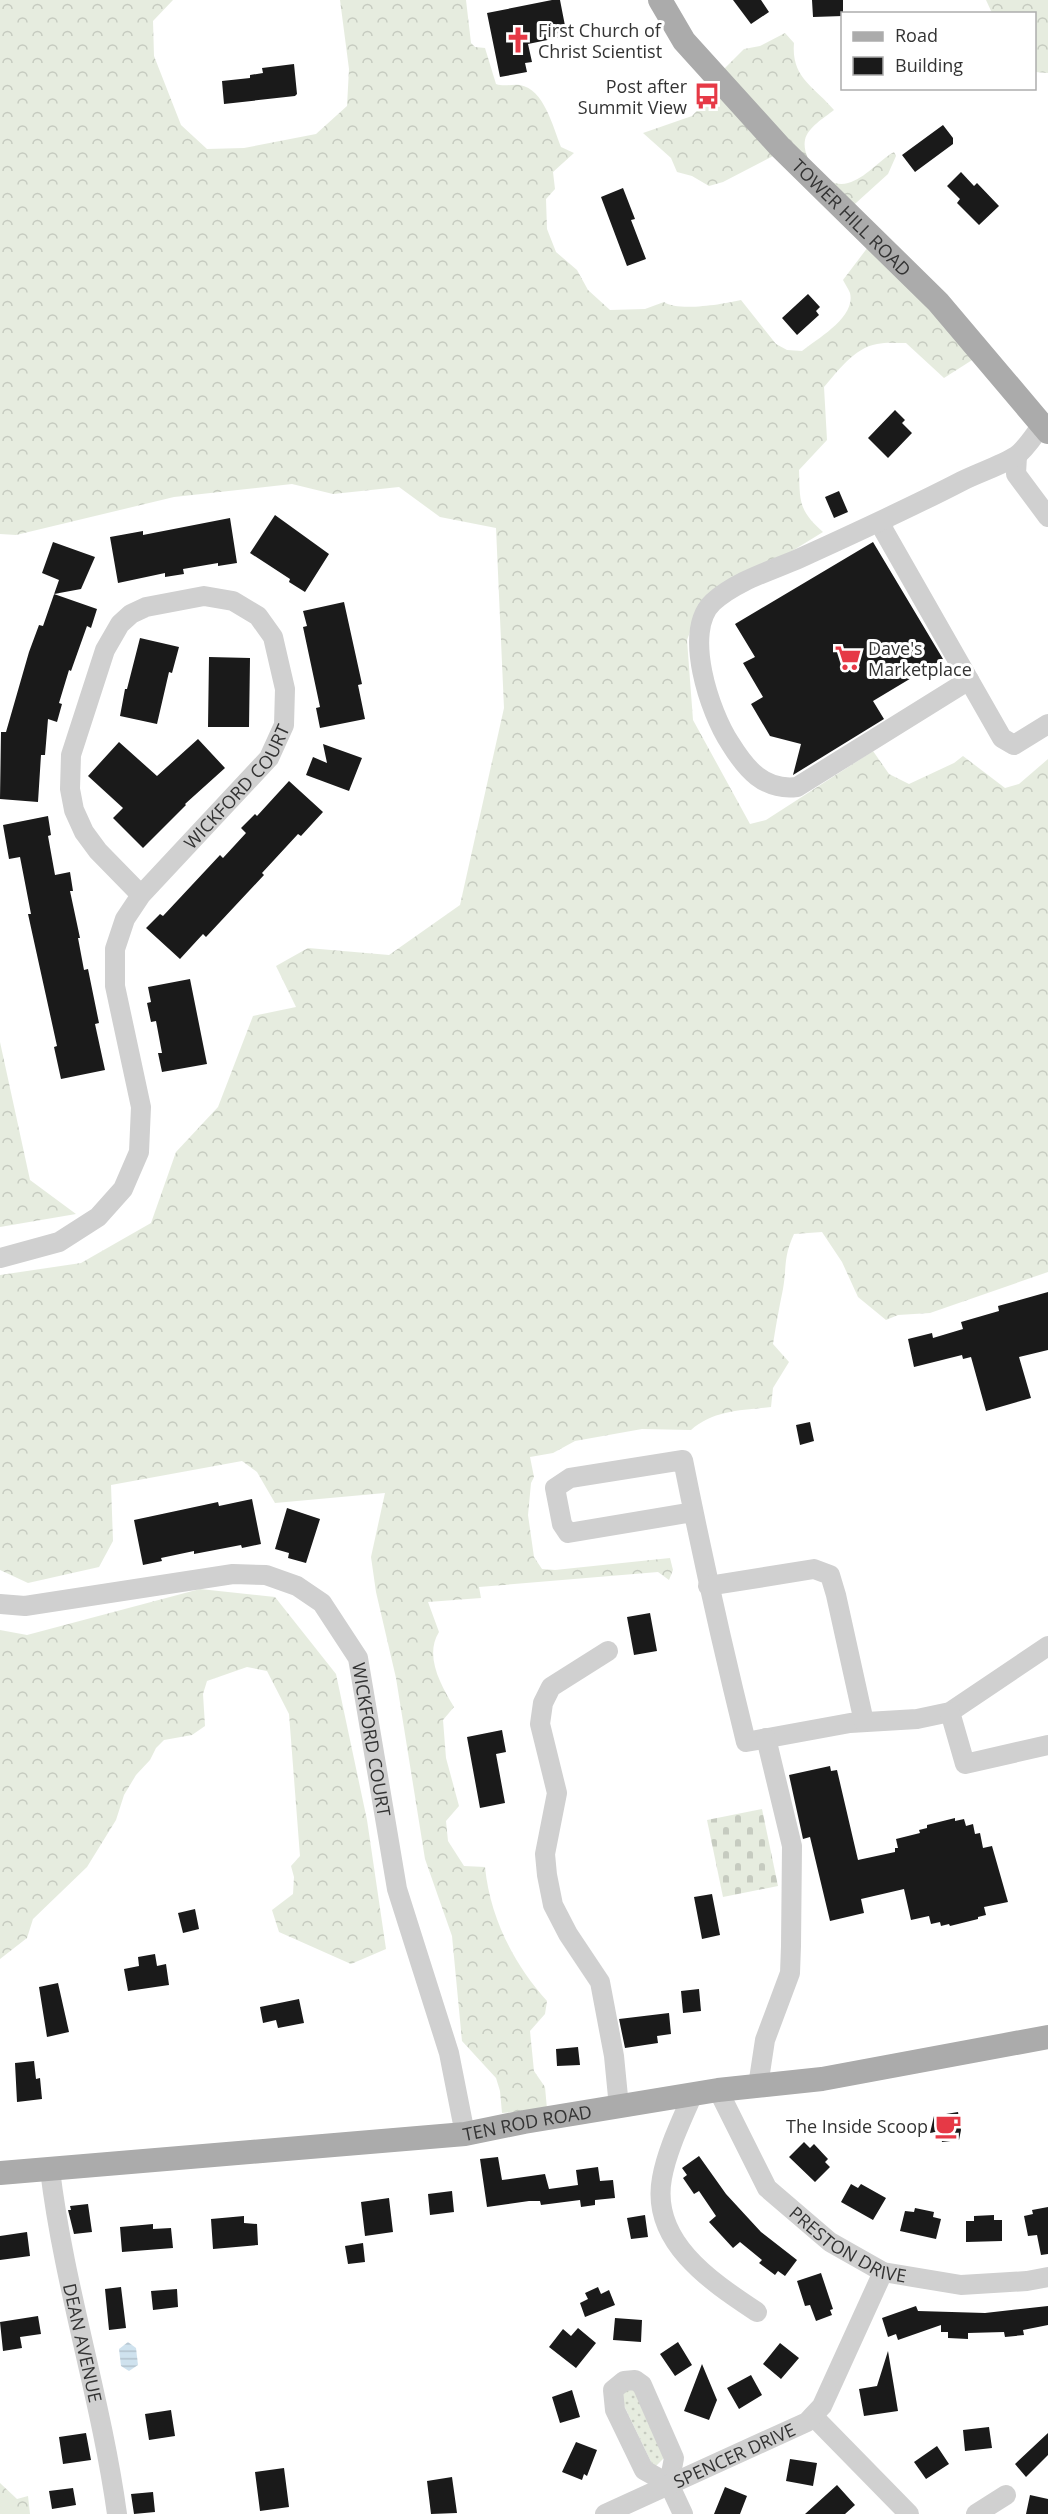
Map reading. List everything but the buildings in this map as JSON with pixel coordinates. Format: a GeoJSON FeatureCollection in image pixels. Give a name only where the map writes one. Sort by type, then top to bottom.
{"type":"FeatureCollection","features":[{"type":"Feature","properties":{"kind":"main road","name":"TOWER HILL ROAD"},"geometry":{"type":"LineString","coordinates":[[660,0],[684,41],[780,147],[938,302],[1045,428]]}},
{"type":"Feature","properties":{"kind":"main road","name":"TEN ROD ROAD"},"geometry":{"type":"LineString","coordinates":[[0,2173],[465,2134],[718,2090],[822,2079],[1048,2037]]}},
{"type":"Feature","properties":{"kind":"street"},"geometry":{"type":"LineString","coordinates":[[969,680],[797,787],[781,789],[757,777],[741,760],[723,733],[705,691],[700,643],[701,621],[712,603],[743,582],[882,522],[1017,456],[1045,428]]}},
{"type":"Feature","properties":{"kind":"street"},"geometry":{"type":"LineString","coordinates":[[1017,456],[1016,474],[1048,517]]}},
{"type":"Feature","properties":{"kind":"street"},"geometry":{"type":"LineString","coordinates":[[882,522],[884,531],[1002,738],[1014,744],[1048,724]]}},
{"type":"Feature","properties":{"kind":"street","name":"WICKFORD COURT"},"geometry":{"type":"LineString","coordinates":[[0,1258],[59,1242],[98,1217],[123,1189],[139,1152],[141,1107],[115,986],[115,949],[125,919],[141,895],[269,758],[284,725],[285,689],[273,637],[258,616],[233,601],[204,596],[146,607],[131,614],[120,624],[105,650],[71,755],[70,789],[74,810],[84,832],[98,851],[141,895]]}},
{"type":"Feature","properties":{"kind":"street"},"geometry":{"type":"LineString","coordinates":[[693,1512],[568,1533],[562,1524],[555,1488],[570,1478],[682,1460],[693,1512],[708,1586],[746,1742],[864,1722],[917,1719],[950,1712],[1048,1646]]}},
{"type":"Feature","properties":{"kind":"street"},"geometry":{"type":"LineString","coordinates":[[708,1586],[814,1569],[830,1575],[864,1722]]}},
{"type":"Feature","properties":{"kind":"street","name":"WICKFORD COURT"},"geometry":{"type":"LineString","coordinates":[[0,1604],[25,1606],[233,1574],[266,1575],[297,1586],[322,1603],[358,1658],[397,1888],[449,2053],[465,2134]]}},
{"type":"Feature","properties":{"kind":"street"},"geometry":{"type":"LineString","coordinates":[[608,1651],[551,1687],[543,1703],[540,1724],[557,1793],[545,1854],[546,1875],[554,1905],[568,1934],[600,1982],[614,2056],[619,2107]]}},
{"type":"Feature","properties":{"kind":"street"},"geometry":{"type":"LineString","coordinates":[[950,1712],[965,1764],[1048,1745]]}},
{"type":"Feature","properties":{"kind":"street"},"geometry":{"type":"LineString","coordinates":[[758,2086],[765,2040],[790,1973],[791,1955],[792,1846],[766,1738]]}},
{"type":"Feature","properties":{"kind":"street","name":"PRESTON DRIVE"},"geometry":{"type":"LineString","coordinates":[[718,2090],[767,2188],[830,2242],[883,2272],[961,2284],[1027,2281],[1048,2277]]}},
{"type":"Feature","properties":{"kind":"street"},"geometry":{"type":"LineString","coordinates":[[692,2096],[668,2155],[662,2178],[661,2193],[665,2220],[682,2251],[693,2264],[712,2282],[757,2312]]}},
{"type":"Feature","properties":{"kind":"street","name":"DEAN AVENUE"},"geometry":{"type":"LineString","coordinates":[[50,2170],[54,2204],[75,2315],[110,2462],[117,2514]]}},
{"type":"Feature","properties":{"kind":"street","name":"SPENCER DRIVE"},"geometry":{"type":"LineString","coordinates":[[605,2514],[801,2425],[813,2416],[822,2406],[883,2272]]}},
{"type":"Feature","properties":{"kind":"street"},"geometry":{"type":"LineString","coordinates":[[669,2484],[674,2458],[659,2419],[642,2385],[635,2380],[624,2381],[613,2390],[615,2410],[644,2470],[669,2484],[683,2514]]}},
{"type":"Feature","properties":{"kind":"street"},"geometry":{"type":"LineString","coordinates":[[813,2416],[909,2514]]}},
{"type":"Feature","properties":{"kind":"street"},"geometry":{"type":"LineString","coordinates":[[976,2514],[1006,2495]]}},
{"type":"Feature","properties":{"kind":"green space"},"geometry":{"type":"Polygon","coordinates":[[[0,0],[173,0],[153,21],[154,56],[181,125],[207,149],[244,148],[316,134],[347,106],[349,69],[340,0],[466,0],[471,43],[475,47],[485,48],[496,84],[520,85],[535,94],[551,120],[561,147],[574,153],[553,172],[555,189],[546,199],[547,229],[556,252],[577,270],[588,290],[610,310],[645,309],[664,302],[690,307],[741,300],[776,344],[787,350],[802,351],[842,318],[850,302],[850,293],[843,280],[868,247],[980,355],[944,378],[906,343],[869,346],[847,361],[824,387],[827,440],[799,470],[802,504],[809,517],[823,532],[699,608],[687,640],[693,720],[750,824],[766,820],[873,751],[889,774],[909,784],[954,763],[963,756],[1005,788],[1019,784],[1048,759],[1048,1272],[930,1313],[898,1315],[886,1320],[858,1297],[842,1262],[822,1232],[794,1234],[787,1256],[773,1344],[789,1362],[773,1388],[771,1407],[739,1410],[719,1415],[709,1418],[691,1430],[642,1429],[575,1441],[553,1453],[530,1457],[534,1477],[531,1483],[528,1515],[534,1557],[542,1569],[555,1570],[670,1558],[673,1570],[669,1580],[658,1572],[479,1587],[481,1598],[428,1602],[439,1632],[433,1651],[436,1670],[454,1707],[443,1720],[446,1758],[459,1806],[446,1821],[448,1841],[464,1866],[485,1867],[492,1904],[505,1939],[524,1971],[547,2001],[545,2014],[530,2031],[534,2071],[545,2087],[547,2109],[502,2113],[496,2078],[462,2041],[452,1936],[425,1859],[396,1678],[376,1592],[371,1557],[385,1493],[275,1503],[257,1472],[242,1461],[111,1485],[113,1541],[99,1567],[28,1583],[0,1570],[0,1275],[81,1263],[151,1223],[176,1152],[218,1107],[253,1016],[296,1007],[276,966],[308,948],[389,955],[460,905],[504,708],[496,528],[440,517],[399,487],[333,494],[292,484],[174,497],[16,535],[0,534],[0,0]]]}},
{"type":"Feature","properties":{"kind":"green space"},"geometry":{"type":"Polygon","coordinates":[[[986,0],[1048,0],[1048,73],[1036,72],[1036,12],[992,12],[986,0]]]}},
{"type":"Feature","properties":{"kind":"green space"},"geometry":{"type":"Polygon","coordinates":[[[785,33],[794,43],[796,65],[805,81],[834,110],[813,127],[805,140],[807,156],[817,172],[832,182],[848,183],[861,177],[894,152],[896,156],[888,174],[846,212],[777,154],[723,182],[709,186],[692,176],[677,172],[671,158],[643,133],[692,116],[717,89],[721,72],[744,49],[760,46],[785,33]]]}},
{"type":"Feature","properties":{"kind":"green space"},"geometry":{"type":"Polygon","coordinates":[[[0,1042],[30,1180],[76,1214],[0,1227],[0,1042]]]}},
{"type":"Feature","properties":{"kind":"green space"},"geometry":{"type":"Polygon","coordinates":[[[200,1589],[275,1597],[336,1674],[367,1820],[386,1949],[351,1964],[279,1932],[272,1910],[293,1894],[294,1877],[291,1866],[300,1856],[289,1714],[267,1671],[247,1667],[207,1681],[203,1694],[205,1726],[192,1735],[164,1740],[156,1748],[124,1795],[116,1820],[87,1867],[33,1919],[27,1938],[0,1959],[0,1630],[27,1635],[200,1589]]]}},
{"type":"Feature","properties":{"kind":"green space"},"geometry":{"type":"Polygon","coordinates":[[[762,1809],[778,1886],[723,1897],[707,1820],[762,1809]]]}},
{"type":"Feature","properties":{"kind":"green space"},"geometry":{"type":"Polygon","coordinates":[[[633,2385],[664,2458],[654,2468],[618,2393],[633,2385]]]}},
{"type":"Feature","properties":{"kind":"green space"},"geometry":{"type":"Polygon","coordinates":[[[0,2483],[17,2499],[28,2496],[30,2514],[0,2514],[0,2483]]]}},
{"type":"Feature","properties":{"kind":"water"},"geometry":{"type":"Polygon","coordinates":[[[128,2342],[136,2348],[138,2365],[129,2371],[121,2366],[119,2349],[128,2342]]]}},
{"type":"Feature","properties":{"kind":"place","name":"First Church of Christ Scientist"},"geometry":{"type":"Point","coordinates":[518,40]}},
{"type":"Feature","properties":{"kind":"place","name":"Post after Summit View"},"geometry":{"type":"Point","coordinates":[707,96]}},
{"type":"Feature","properties":{"kind":"place","name":"Dave's Marketplace"},"geometry":{"type":"Point","coordinates":[848,658]}},
{"type":"Feature","properties":{"kind":"place","name":"The Inside Scoop"},"geometry":{"type":"Point","coordinates":[948,2126]}}]}
